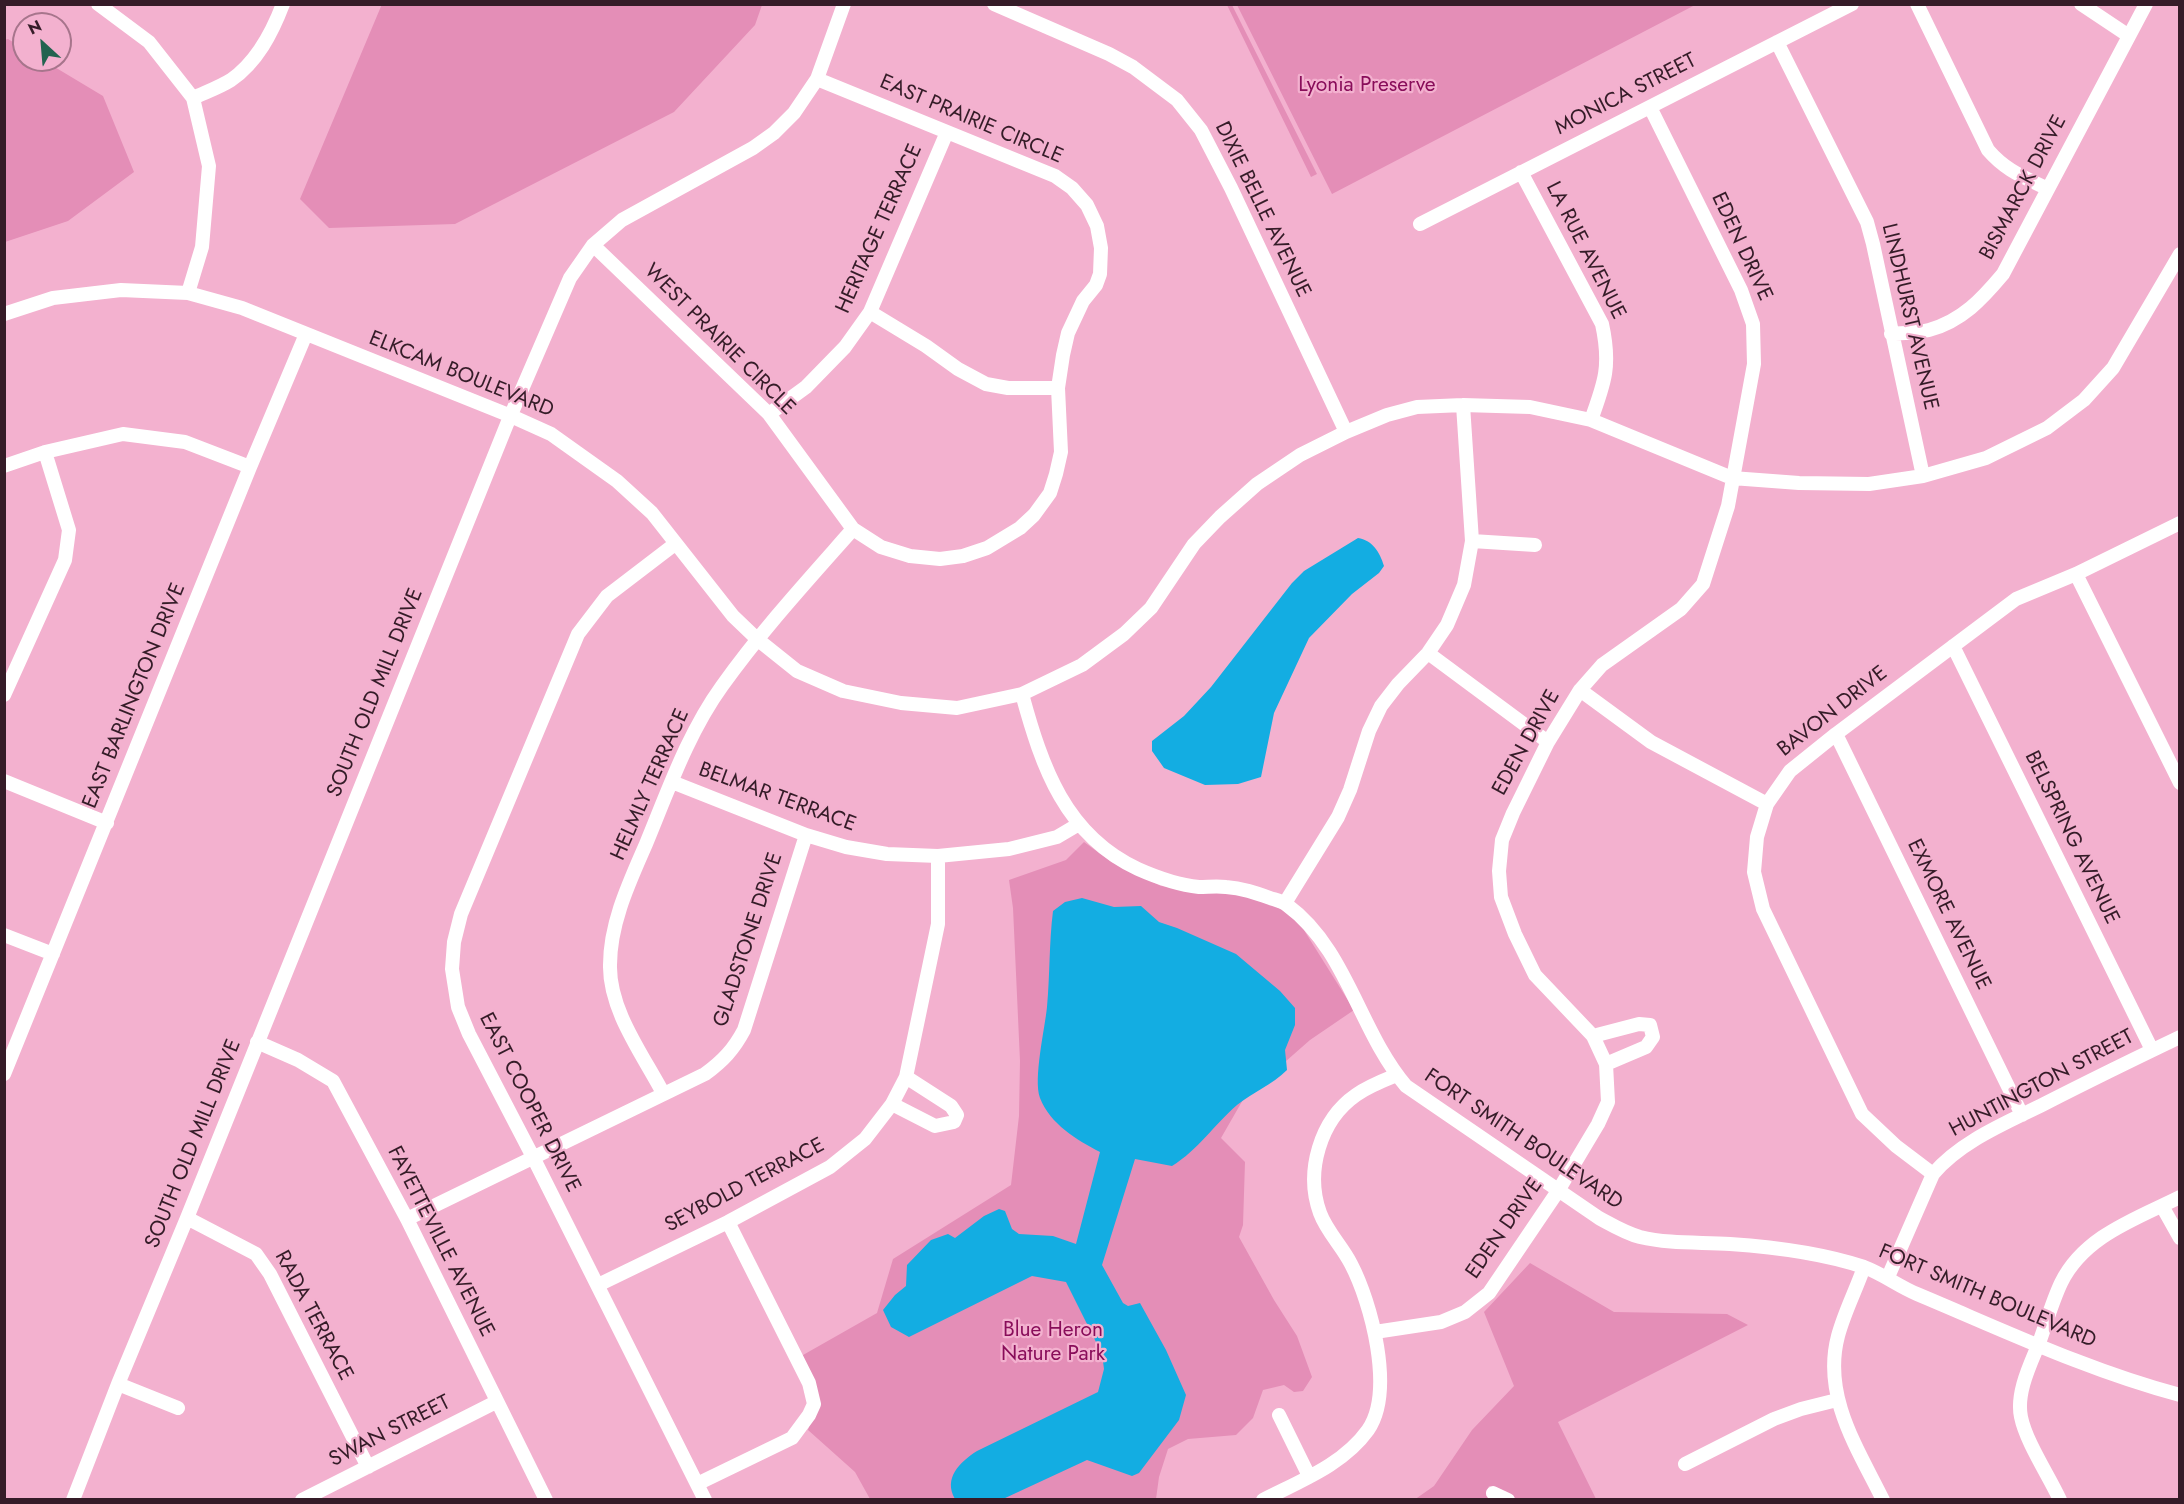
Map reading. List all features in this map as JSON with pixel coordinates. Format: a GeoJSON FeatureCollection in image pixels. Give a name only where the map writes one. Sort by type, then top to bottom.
{"type":"FeatureCollection","features":[{"type":"Feature","properties":{"kind":"street"},"geometry":{"type":"LineString","coordinates":[[98,4],[149,42],[193,98],[209,166],[202,247],[188,294]]}},
{"type":"Feature","properties":{"kind":"street"},"geometry":{"type":"LineString","coordinates":[[193,98],[230,80],[245,68],[256,56],[275,26],[284,4]]}},
{"type":"Feature","properties":{"kind":"street","name":"SOUTH OLD MILL DRIVE"},"geometry":{"type":"LineString","coordinates":[[73,1500],[511,416],[570,278],[593,245],[622,220],[753,148],[774,134],[794,113],[817,79],[844,4]]}},
{"type":"Feature","properties":{"kind":"street","name":"MONICA STREET"},"geometry":{"type":"LineString","coordinates":[[1420,224],[1852,4]]}},
{"type":"Feature","properties":{"kind":"street"},"geometry":{"type":"LineString","coordinates":[[1917,4],[1988,150],[2000,164],[2011,172],[2048,189]]}},
{"type":"Feature","properties":{"kind":"street"},"geometry":{"type":"LineString","coordinates":[[2081,4],[2129,36]]}},
{"type":"Feature","properties":{"kind":"street","name":"BISMARCK DRIVE"},"geometry":{"type":"LineString","coordinates":[[1891,334],[1929,330],[1960,316],[1982,300],[2003,273],[2146,4]]}},
{"type":"Feature","properties":{"kind":"street","name":"DIXIE BELLE AVENUE"},"geometry":{"type":"LineString","coordinates":[[996,5],[1109,54],[1133,67],[1177,100],[1201,130],[1232,188],[1346,432]]}},
{"type":"Feature","properties":{"kind":"street","name":"LINDHURST AVENUE"},"geometry":{"type":"LineString","coordinates":[[1777,42],[1867,222],[1923,477]]}},
{"type":"Feature","properties":{"kind":"street","name":"EAST PRAIRIE CIRCLE"},"geometry":{"type":"LineString","coordinates":[[817,79],[1055,176],[1072,188],[1086,205],[1097,226],[1101,248],[1100,274],[1096,285],[1083,302],[1068,333],[1058,388],[1061,452],[1056,474],[1050,493],[1034,515],[1020,528],[987,548],[963,556],[940,559],[910,556],[881,547],[853,529]]}},
{"type":"Feature","properties":{"kind":"street","name":"EDEN DRIVE"},"geometry":{"type":"LineString","coordinates":[[1375,1332],[1441,1322],[1465,1312],[1488,1293],[1558,1191],[1598,1124],[1608,1102],[1606,1064],[1593,1036],[1534,975],[1501,897],[1499,871],[1502,840],[1513,813],[1548,742],[1580,690],[1602,666],[1681,609],[1703,584],[1728,506],[1754,364],[1753,324],[1741,291],[1650,107]]}},
{"type":"Feature","properties":{"kind":"street","name":"HERITAGE TERRACE"},"geometry":{"type":"LineString","coordinates":[[769,414],[806,387],[845,347],[870,312],[947,132]]}},
{"type":"Feature","properties":{"kind":"street","name":"LA RUE AVENUE"},"geometry":{"type":"LineString","coordinates":[[1521,172],[1602,324],[1607,347],[1605,381],[1591,420]]}},
{"type":"Feature","properties":{"kind":"street","name":"WEST PRAIRIE CIRCLE"},"geometry":{"type":"LineString","coordinates":[[593,245],[769,414],[853,529]]}},
{"type":"Feature","properties":{"kind":"street","name":"ELKCAM BOULEVARD"},"geometry":{"type":"LineString","coordinates":[[4,314],[53,298],[121,290],[188,294],[242,308],[511,416],[551,434],[617,481],[652,513],[733,616],[757,639],[798,671],[843,691],[901,703],[957,708],[1022,694],[1082,665],[1124,634],[1151,608],[1194,544],[1257,484],[1300,455],[1387,415],[1417,407],[1463,405],[1530,407],[1591,420],[1732,478],[1799,483],[1869,484],[1923,477],[1986,458],[2047,428],[2084,400],[2113,368],[2178,259]]}},
{"type":"Feature","properties":{"kind":"street"},"geometry":{"type":"LineString","coordinates":[[870,312],[926,346],[958,369],[986,384],[1008,388],[1058,388]]}},
{"type":"Feature","properties":{"kind":"street","name":"EAST BARLINGTON DRIVE"},"geometry":{"type":"LineString","coordinates":[[4,1074],[306,334]]}},
{"type":"Feature","properties":{"kind":"street"},"geometry":{"type":"LineString","coordinates":[[1285,903],[1338,816],[1350,790],[1369,731],[1382,706],[1398,684],[1428,653],[1447,625],[1464,585],[1472,542],[1463,405]]}},
{"type":"Feature","properties":{"kind":"street"},"geometry":{"type":"LineString","coordinates":[[4,466],[45,452],[123,434],[185,442],[250,467]]}},
{"type":"Feature","properties":{"kind":"street"},"geometry":{"type":"LineString","coordinates":[[4,695],[65,560],[69,530],[45,452]]}},
{"type":"Feature","properties":{"kind":"street","name":"BAVON DRIVE"},"geometry":{"type":"LineString","coordinates":[[1932,1174],[1896,1146],[1862,1114],[1763,909],[1754,872],[1757,837],[1767,804],[1790,771],[2016,599],[2076,574],[2180,522]]}},
{"type":"Feature","properties":{"kind":"street","name":"HELMLY TERRACE"},"geometry":{"type":"LineString","coordinates":[[663,1093],[616,1007],[609,966],[613,931],[626,892],[672,782],[697,728],[717,695],[757,639],[853,529]]}},
{"type":"Feature","properties":{"kind":"street"},"geometry":{"type":"LineString","coordinates":[[1472,542],[1535,545]]}},
{"type":"Feature","properties":{"kind":"street","name":"EAST COOPER DRIVE"},"geometry":{"type":"LineString","coordinates":[[675,544],[607,596],[578,634],[461,914],[454,942],[452,969],[458,1007],[469,1034],[705,1500]]}},
{"type":"Feature","properties":{"kind":"street"},"geometry":{"type":"LineString","coordinates":[[2076,574],[2180,783]]}},
{"type":"Feature","properties":{"kind":"street","name":"BELSPRING AVENUE"},"geometry":{"type":"LineString","coordinates":[[1953,646],[2152,1050]]}},
{"type":"Feature","properties":{"kind":"street"},"geometry":{"type":"LineString","coordinates":[[1428,653],[1548,742]]}},
{"type":"Feature","properties":{"kind":"street"},"geometry":{"type":"LineString","coordinates":[[1580,690],[1651,742],[1767,804]]}},
{"type":"Feature","properties":{"kind":"street","name":"FORT SMITH BOULEVARD"},"geometry":{"type":"LineString","coordinates":[[1022,694],[1042,762],[1060,799],[1095,842],[1126,863],[1155,876],[1197,887],[1248,890],[1285,903],[1310,924],[1330,952],[1386,1061],[1406,1086],[1558,1191],[1613,1226],[1638,1236],[1657,1240],[1782,1249],[1836,1259],[1864,1267],[1888,1277],[1910,1291],[2038,1344],[2150,1387],[2180,1395]]}},
{"type":"Feature","properties":{"kind":"street","name":"EXMORE AVENUE"},"geometry":{"type":"LineString","coordinates":[[1836,734],[2022,1115]]}},
{"type":"Feature","properties":{"kind":"street"},"geometry":{"type":"LineString","coordinates":[[4,781],[106,823]]}},
{"type":"Feature","properties":{"kind":"street","name":"BELMAR TERRACE"},"geometry":{"type":"LineString","coordinates":[[672,782],[806,835],[846,847],[887,854],[938,856],[1009,849],[1057,837],[1079,824]]}},
{"type":"Feature","properties":{"kind":"street","name":"GLADSTONE DRIVE"},"geometry":{"type":"LineString","coordinates":[[407,1219],[705,1074],[724,1060],[736,1046],[744,1030],[806,835]]}},
{"type":"Feature","properties":{"kind":"street","name":"SEYBOLD TERRACE"},"geometry":{"type":"LineString","coordinates":[[598,1286],[728,1222],[830,1167],[865,1139],[892,1104],[906,1077],[938,924],[938,856]]}},
{"type":"Feature","properties":{"kind":"street"},"geometry":{"type":"LineString","coordinates":[[4,935],[53,954]]}},
{"type":"Feature","properties":{"kind":"street"},"geometry":{"type":"LineString","coordinates":[[1593,1036],[1639,1024],[1650,1025],[1653,1037],[1646,1047],[1606,1064]]}},
{"type":"Feature","properties":{"kind":"street","name":"HUNTINGTON STREET"},"geometry":{"type":"LineString","coordinates":[[1888,1277],[1932,1174],[1943,1161],[1963,1147],[2022,1115],[2180,1037]]}},
{"type":"Feature","properties":{"kind":"street","name":"FAYETTEVILLE AVENUE"},"geometry":{"type":"LineString","coordinates":[[257,1042],[298,1060],[333,1082],[407,1219],[546,1500]]}},
{"type":"Feature","properties":{"kind":"street"},"geometry":{"type":"LineString","coordinates":[[1263,1500],[1332,1464],[1349,1451],[1369,1428],[1378,1404],[1380,1375],[1375,1332],[1364,1289],[1350,1260],[1327,1228],[1320,1212],[1314,1183],[1317,1153],[1332,1120],[1354,1096],[1376,1083],[1397,1076]]}},
{"type":"Feature","properties":{"kind":"street"},"geometry":{"type":"LineString","coordinates":[[892,1104],[935,1126],[954,1122],[957,1115],[951,1106],[906,1077]]}},
{"type":"Feature","properties":{"kind":"street"},"geometry":{"type":"LineString","coordinates":[[2061,1500],[2031,1442],[2021,1417],[2021,1398],[2027,1371],[2061,1283],[2073,1263],[2094,1242],[2112,1230],[2180,1197]]}},
{"type":"Feature","properties":{"kind":"street"},"geometry":{"type":"LineString","coordinates":[[2162,1206],[2180,1238]]}},
{"type":"Feature","properties":{"kind":"street","name":"RADA TERRACE"},"geometry":{"type":"LineString","coordinates":[[188,1218],[256,1254],[270,1274],[368,1467]]}},
{"type":"Feature","properties":{"kind":"street"},"geometry":{"type":"LineString","coordinates":[[697,1484],[792,1438],[814,1404],[808,1383],[728,1222]]}},
{"type":"Feature","properties":{"kind":"street"},"geometry":{"type":"LineString","coordinates":[[1864,1267],[1838,1336],[1834,1356],[1837,1400],[1849,1431],[1884,1500]]}},
{"type":"Feature","properties":{"kind":"street"},"geometry":{"type":"LineString","coordinates":[[118,1384],[178,1408]]}},
{"type":"Feature","properties":{"kind":"street"},"geometry":{"type":"LineString","coordinates":[[1684,1464],[1774,1419],[1837,1400]]}},
{"type":"Feature","properties":{"kind":"street","name":"SWAN STREET"},"geometry":{"type":"LineString","coordinates":[[302,1500],[496,1402]]}},
{"type":"Feature","properties":{"kind":"street"},"geometry":{"type":"LineString","coordinates":[[1279,1415],[1309,1476]]}},
{"type":"Feature","properties":{"kind":"street"},"geometry":{"type":"LineString","coordinates":[[1492,1493],[1508,1500]]}},
{"type":"Feature","properties":{"kind":"green space"},"geometry":{"type":"Polygon","coordinates":[[[382,4],[762,5],[755,25],[674,112],[455,224],[329,228],[300,199],[382,4]]]}},
{"type":"Feature","properties":{"kind":"green space"},"geometry":{"type":"Polygon","coordinates":[[[1227,5],[1232,5],[1317,174],[1311,177],[1227,5]]]}},
{"type":"Feature","properties":{"kind":"green space","name":"Lyonia Preserve"},"geometry":{"type":"Polygon","coordinates":[[[1237,5],[1695,5],[1332,194],[1237,5]]]}},
{"type":"Feature","properties":{"kind":"green space"},"geometry":{"type":"Polygon","coordinates":[[[4,40],[12,42],[12,72],[63,72],[103,96],[134,172],[68,221],[5,242],[4,40]]]}},
{"type":"Feature","properties":{"kind":"green space","name":"Blue Heron Nature Park"},"geometry":{"type":"Polygon","coordinates":[[[1084,842],[1110,861],[1161,886],[1240,894],[1275,906],[1297,919],[1354,1010],[1310,1040],[1244,1098],[1221,1138],[1245,1162],[1243,1225],[1239,1237],[1297,1336],[1312,1377],[1303,1391],[1294,1392],[1284,1385],[1263,1390],[1253,1418],[1236,1435],[1188,1439],[1168,1449],[1159,1477],[1156,1499],[870,1499],[855,1472],[808,1430],[817,1402],[796,1359],[877,1313],[893,1259],[1011,1185],[1019,1116],[1020,1061],[1013,908],[1009,880],[1066,860],[1084,842]]]}},
{"type":"Feature","properties":{"kind":"green space"},"geometry":{"type":"Polygon","coordinates":[[[1530,1263],[1614,1312],[1727,1314],[1748,1325],[1558,1422],[1596,1499],[1514,1499],[1510,1494],[1489,1486],[1486,1496],[1494,1499],[1414,1500],[1434,1486],[1472,1430],[1514,1386],[1484,1312],[1530,1263]]]}},
{"type":"Feature","properties":{"kind":"water"},"geometry":{"type":"Polygon","coordinates":[[[1358,538],[1367,541],[1375,548],[1384,566],[1379,573],[1352,594],[1309,638],[1274,713],[1261,777],[1238,784],[1205,785],[1164,768],[1152,751],[1152,741],[1184,716],[1211,687],[1292,583],[1304,571],[1358,538]]]}},
{"type":"Feature","properties":{"kind":"water"},"geometry":{"type":"Polygon","coordinates":[[[1082,898],[1114,907],[1141,906],[1159,922],[1236,954],[1280,991],[1295,1008],[1295,1025],[1285,1050],[1287,1070],[1237,1105],[1190,1153],[1172,1166],[1135,1159],[1102,1265],[1123,1303],[1128,1306],[1140,1303],[1166,1350],[1186,1395],[1179,1420],[1139,1473],[1132,1476],[1087,1460],[1003,1499],[955,1499],[951,1484],[959,1465],[977,1451],[1098,1392],[1104,1369],[1102,1354],[1066,1282],[1032,1276],[909,1337],[891,1327],[883,1310],[906,1286],[907,1265],[931,1240],[948,1234],[955,1238],[984,1216],[999,1209],[1005,1211],[1012,1229],[1019,1234],[1053,1236],[1076,1244],[1100,1152],[1074,1136],[1050,1116],[1040,1098],[1038,1079],[1047,1007],[1053,911],[1065,902],[1082,898]]]}}]}
